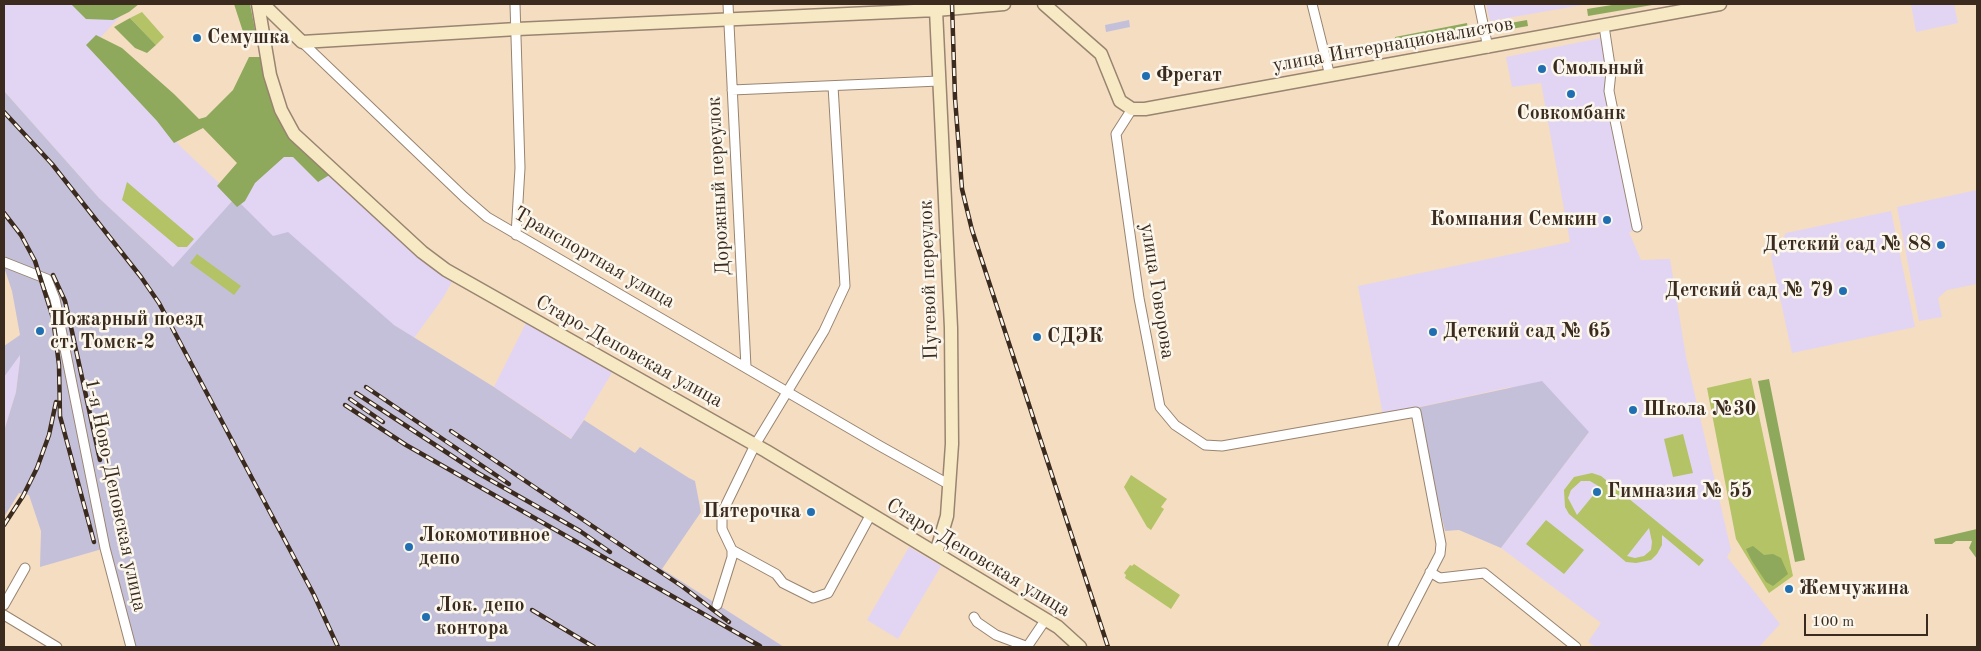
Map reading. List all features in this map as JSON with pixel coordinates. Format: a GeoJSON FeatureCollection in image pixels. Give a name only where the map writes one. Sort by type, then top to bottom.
{"type":"FeatureCollection","features":[{"type":"Feature","properties":{"kind":"street","name":"Старо-Деповская улица"},"geometry":{"type":"LineString","coordinates":[[258,4],[270,75],[280,110],[294,134],[422,252],[446,270],[755,445],[1046,619],[1080,647]]}},
{"type":"Feature","properties":{"kind":"street","name":"Транспортная улица"},"geometry":{"type":"LineString","coordinates":[[263,4],[487,217],[516,236],[950,485]]}},
{"type":"Feature","properties":{"kind":"street"},"geometry":{"type":"LineString","coordinates":[[515,4],[520,168],[516,236]]}},
{"type":"Feature","properties":{"kind":"street","name":"Дорожный переулок"},"geometry":{"type":"LineString","coordinates":[[728,4],[746,367]]}},
{"type":"Feature","properties":{"kind":"street"},"geometry":{"type":"LineString","coordinates":[[302,42],[1004,4]]}},
{"type":"Feature","properties":{"kind":"street"},"geometry":{"type":"LineString","coordinates":[[1044,4],[1101,54],[1120,101],[1132,109]]}},
{"type":"Feature","properties":{"kind":"street"},"geometry":{"type":"LineString","coordinates":[[1312,4],[1330,76]]}},
{"type":"Feature","properties":{"kind":"street"},"geometry":{"type":"LineString","coordinates":[[1479,4],[1488,48]]}},
{"type":"Feature","properties":{"kind":"street","name":"улица Интернационалистов"},"geometry":{"type":"LineString","coordinates":[[1132,109],[1145,109],[1488,48],[1704,5],[1720,4]]}},
{"type":"Feature","properties":{"kind":"street","name":"Путевой переулок"},"geometry":{"type":"LineString","coordinates":[[936,7],[951,328],[950,485],[947,516],[936,554]]}},
{"type":"Feature","properties":{"kind":"street"},"geometry":{"type":"LineString","coordinates":[[1604,26],[1611,72],[1609,91],[1638,227]]}},
{"type":"Feature","properties":{"kind":"street"},"geometry":{"type":"LineString","coordinates":[[732,90],[939,80]]}},
{"type":"Feature","properties":{"kind":"street"},"geometry":{"type":"LineString","coordinates":[[717,605],[732,557],[732,550],[722,529],[722,513],[755,445],[824,331],[845,286],[833,86]]}},
{"type":"Feature","properties":{"kind":"street","name":"улица Говорова"},"geometry":{"type":"LineString","coordinates":[[1132,109],[1116,134],[1139,298],[1160,407],[1175,426],[1189,436],[1205,445],[1222,446],[1416,412],[1441,544],[1440,554],[1430,572]]}},
{"type":"Feature","properties":{"kind":"street","name":"1-я Ново-Деповская улица"},"geometry":{"type":"LineString","coordinates":[[4,262],[47,279],[56,299],[105,548],[131,647]]}},
{"type":"Feature","properties":{"kind":"street"},"geometry":{"type":"LineString","coordinates":[[732,550],[776,574],[783,583],[813,598],[828,593],[871,514]]}},
{"type":"Feature","properties":{"kind":"street"},"geometry":{"type":"LineString","coordinates":[[4,605],[25,568]]}},
{"type":"Feature","properties":{"kind":"street"},"geometry":{"type":"LineString","coordinates":[[1393,645],[1430,572],[1440,578],[1484,573],[1576,647]]}},
{"type":"Feature","properties":{"kind":"street"},"geometry":{"type":"LineString","coordinates":[[4,614],[57,647]]}},
{"type":"Feature","properties":{"kind":"street"},"geometry":{"type":"LineString","coordinates":[[974,617],[977,622],[996,635],[1027,647],[1046,619]]}},
{"type":"Feature","properties":{"kind":"shaded area"},"geometry":{"type":"Polygon","coordinates":[[[4,4],[132,4],[99,39],[180,146],[235,198],[293,139],[453,280],[443,298],[414,338],[394,325],[174,268],[99,198],[4,91],[4,4]]]}},
{"type":"Feature","properties":{"kind":"shaded area"},"geometry":{"type":"Polygon","coordinates":[[[1486,4],[1588,4],[1490,21],[1486,4]]]}},
{"type":"Feature","properties":{"kind":"shaded area"},"geometry":{"type":"Polygon","coordinates":[[[1911,4],[1954,4],[1958,23],[1916,32],[1911,4]]]}},
{"type":"Feature","properties":{"kind":"shaded area"},"geometry":{"type":"Polygon","coordinates":[[[1129,20],[1130,27],[1106,32],[1105,25],[1129,20]]]}},
{"type":"Feature","properties":{"kind":"shaded area"},"geometry":{"type":"Polygon","coordinates":[[[1601,38],[1643,229],[1629,232],[1641,260],[1670,259],[1686,357],[1731,550],[1727,557],[1780,624],[1759,647],[1596,647],[1588,642],[1601,623],[1501,548],[1589,432],[1510,387],[1383,415],[1358,286],[1570,242],[1541,83],[1512,87],[1506,57],[1601,38]]]}},
{"type":"Feature","properties":{"kind":"shaded area"},"geometry":{"type":"Polygon","coordinates":[[[4,91],[99,198],[173,267],[235,198],[273,236],[288,232],[394,325],[494,387],[571,439],[584,420],[635,453],[640,447],[695,481],[701,512],[662,569],[784,647],[135,647],[109,547],[40,567],[41,531],[29,495],[19,493],[4,517],[4,431],[16,392],[20,355],[4,377],[4,346],[20,335],[12,291],[4,267],[4,91]]]}},
{"type":"Feature","properties":{"kind":"shaded area","name":"Детский сад № 88"},"geometry":{"type":"Polygon","coordinates":[[[1977,190],[1977,284],[1947,290],[1938,298],[1942,317],[1919,321],[1897,207],[1977,190]]]}},
{"type":"Feature","properties":{"kind":"shaded area","name":"Детский сад № 79"},"geometry":{"type":"Polygon","coordinates":[[[1891,211],[1915,327],[1792,353],[1771,256],[1786,233],[1891,211]]]}},
{"type":"Feature","properties":{"kind":"shaded area"},"geometry":{"type":"Polygon","coordinates":[[[527,321],[613,371],[572,439],[494,387],[527,321]]]}},
{"type":"Feature","properties":{"kind":"shaded area"},"geometry":{"type":"Polygon","coordinates":[[[18,355],[20,355],[20,360],[16,392],[4,431],[4,377],[18,355]]]}},
{"type":"Feature","properties":{"kind":"shaded area"},"geometry":{"type":"Polygon","coordinates":[[[1542,381],[1589,432],[1501,548],[1459,530],[1445,531],[1416,408],[1542,381]]]}},
{"type":"Feature","properties":{"kind":"shaded area"},"geometry":{"type":"Polygon","coordinates":[[[909,547],[941,566],[898,639],[867,620],[909,547]]]}},
{"type":"Feature","properties":{"kind":"green space"},"geometry":{"type":"Polygon","coordinates":[[[71,4],[139,4],[129,12],[113,20],[86,19],[71,4]]]}},
{"type":"Feature","properties":{"kind":"green space"},"geometry":{"type":"Polygon","coordinates":[[[234,4],[250,4],[257,40],[255,42],[246,41],[234,4]]]}},
{"type":"Feature","properties":{"kind":"green space"},"geometry":{"type":"Polygon","coordinates":[[[1618,4],[1658,4],[1588,16],[1587,9],[1618,4]]]}},
{"type":"Feature","properties":{"kind":"green space"},"geometry":{"type":"Polygon","coordinates":[[[142,12],[164,37],[156,45],[130,18],[142,12]]]}},
{"type":"Feature","properties":{"kind":"green space"},"geometry":{"type":"Polygon","coordinates":[[[130,18],[156,45],[147,53],[135,48],[114,27],[130,18]]]}},
{"type":"Feature","properties":{"kind":"green space"},"geometry":{"type":"Polygon","coordinates":[[[1527,20],[1528,26],[1494,32],[1493,26],[1527,20]]]}},
{"type":"Feature","properties":{"kind":"green space"},"geometry":{"type":"Polygon","coordinates":[[[1467,23],[1468,29],[1396,42],[1395,37],[1467,23]]]}},
{"type":"Feature","properties":{"kind":"green space"},"geometry":{"type":"Polygon","coordinates":[[[96,35],[122,48],[199,119],[206,117],[233,90],[249,57],[263,57],[277,112],[331,174],[318,182],[293,157],[284,157],[255,183],[245,201],[237,207],[217,186],[237,163],[203,128],[174,143],[157,121],[86,45],[96,35]]]}},
{"type":"Feature","properties":{"kind":"green space"},"geometry":{"type":"Polygon","coordinates":[[[127,182],[194,239],[187,247],[178,247],[122,200],[127,182]]]}},
{"type":"Feature","properties":{"kind":"green space"},"geometry":{"type":"Polygon","coordinates":[[[197,254],[241,286],[234,295],[190,263],[197,254]]]}},
{"type":"Feature","properties":{"kind":"green space"},"geometry":{"type":"Polygon","coordinates":[[[1751,378],[1793,576],[1769,593],[1736,539],[1707,388],[1751,378]]]}},
{"type":"Feature","properties":{"kind":"green space"},"geometry":{"type":"Polygon","coordinates":[[[1769,379],[1805,560],[1795,562],[1758,381],[1769,379]]]}},
{"type":"Feature","properties":{"kind":"green space"},"geometry":{"type":"Polygon","coordinates":[[[1683,434],[1693,473],[1673,477],[1664,439],[1683,434]]]}},
{"type":"Feature","properties":{"kind":"green space"},"geometry":{"type":"Polygon","coordinates":[[[1592,473],[1601,476],[1704,560],[1699,566],[1662,535],[1662,545],[1651,560],[1636,563],[1626,562],[1569,514],[1565,507],[1564,490],[1574,477],[1592,473]],[[1581,481],[1571,490],[1568,498],[1577,515],[1600,487],[1590,481],[1581,481]],[[1649,528],[1627,556],[1635,558],[1644,556],[1651,550],[1652,542],[1649,528]]]}},
{"type":"Feature","properties":{"kind":"green space"},"geometry":{"type":"Polygon","coordinates":[[[1131,475],[1167,499],[1161,507],[1164,509],[1151,530],[1147,527],[1124,487],[1131,475]]]}},
{"type":"Feature","properties":{"kind":"green space"},"geometry":{"type":"Polygon","coordinates":[[[1546,520],[1584,550],[1564,574],[1526,544],[1546,520]]]}},
{"type":"Feature","properties":{"kind":"green space"},"geometry":{"type":"Polygon","coordinates":[[[1977,529],[1977,559],[1969,548],[1972,541],[1935,544],[1934,539],[1977,529]]]}},
{"type":"Feature","properties":{"kind":"green space"},"geometry":{"type":"Polygon","coordinates":[[[1753,546],[1764,555],[1773,554],[1781,558],[1788,574],[1773,586],[1766,582],[1746,549],[1753,546]]]}},
{"type":"Feature","properties":{"kind":"green space"},"geometry":{"type":"Polygon","coordinates":[[[1134,564],[1180,595],[1171,609],[1125,578],[1126,575],[1124,573],[1130,565],[1134,564]]]}},
{"type":"Feature","properties":{"kind":"railway"},"geometry":{"type":"LineString","coordinates":[[952,4],[955,98],[962,189],[972,230],[1108,647]]}},
{"type":"Feature","properties":{"kind":"railway"},"geometry":{"type":"LineString","coordinates":[[4,112],[52,164],[141,277],[159,303],[314,595],[338,647]]}},
{"type":"Feature","properties":{"kind":"railway"},"geometry":{"type":"LineString","coordinates":[[4,213],[21,235],[35,261],[53,318],[59,365],[60,416],[94,542]]}},
{"type":"Feature","properties":{"kind":"railway"},"geometry":{"type":"LineString","coordinates":[[53,275],[65,301],[100,460]]}},
{"type":"Feature","properties":{"kind":"railway"},"geometry":{"type":"LineString","coordinates":[[366,387],[509,484]]}},
{"type":"Feature","properties":{"kind":"railway"},"geometry":{"type":"LineString","coordinates":[[356,393],[478,473],[580,531],[610,552]]}},
{"type":"Feature","properties":{"kind":"railway"},"geometry":{"type":"LineString","coordinates":[[350,399],[383,422]]}},
{"type":"Feature","properties":{"kind":"railway"},"geometry":{"type":"LineString","coordinates":[[4,525],[23,496],[37,468],[49,435],[56,402]]}},
{"type":"Feature","properties":{"kind":"railway"},"geometry":{"type":"LineString","coordinates":[[345,405],[406,445],[760,646]]}},
{"type":"Feature","properties":{"kind":"railway"},"geometry":{"type":"LineString","coordinates":[[451,431],[683,587],[729,622]]}},
{"type":"Feature","properties":{"kind":"railway"},"geometry":{"type":"LineString","coordinates":[[532,610],[594,647]]}},
{"type":"Feature","properties":{"kind":"place","name":"Семушка"},"geometry":{"type":"Point","coordinates":[197,38]}},
{"type":"Feature","properties":{"kind":"place","name":"Смольный"},"geometry":{"type":"Point","coordinates":[1542,69]}},
{"type":"Feature","properties":{"kind":"place","name":"Фрегат"},"geometry":{"type":"Point","coordinates":[1146,76]}},
{"type":"Feature","properties":{"kind":"place","name":"Совкомбанк"},"geometry":{"type":"Point","coordinates":[1571,94]}},
{"type":"Feature","properties":{"kind":"place","name":"Компания Семкин"},"geometry":{"type":"Point","coordinates":[1607,220]}},
{"type":"Feature","properties":{"kind":"place","name":"Детский сад № 88"},"geometry":{"type":"Point","coordinates":[1941,245]}},
{"type":"Feature","properties":{"kind":"place","name":"Детский сад № 79"},"geometry":{"type":"Point","coordinates":[1843,291]}},
{"type":"Feature","properties":{"kind":"place","name":"Пожарный поезд ст. Томск-2"},"geometry":{"type":"Point","coordinates":[40,331]}},
{"type":"Feature","properties":{"kind":"place","name":"Детский сад № 65"},"geometry":{"type":"Point","coordinates":[1433,332]}},
{"type":"Feature","properties":{"kind":"place","name":"СДЭК"},"geometry":{"type":"Point","coordinates":[1037,337]}},
{"type":"Feature","properties":{"kind":"place","name":"Школа №30"},"geometry":{"type":"Point","coordinates":[1633,410]}},
{"type":"Feature","properties":{"kind":"place","name":"Гимназия № 55"},"geometry":{"type":"Point","coordinates":[1597,492]}},
{"type":"Feature","properties":{"kind":"place","name":"Пятерочка"},"geometry":{"type":"Point","coordinates":[811,512]}},
{"type":"Feature","properties":{"kind":"place","name":"Локомотивное депо"},"geometry":{"type":"Point","coordinates":[409,547]}},
{"type":"Feature","properties":{"kind":"place","name":"Жемчужина"},"geometry":{"type":"Point","coordinates":[1789,589]}},
{"type":"Feature","properties":{"kind":"place","name":"Лок. депо контора"},"geometry":{"type":"Point","coordinates":[426,617]}}]}
